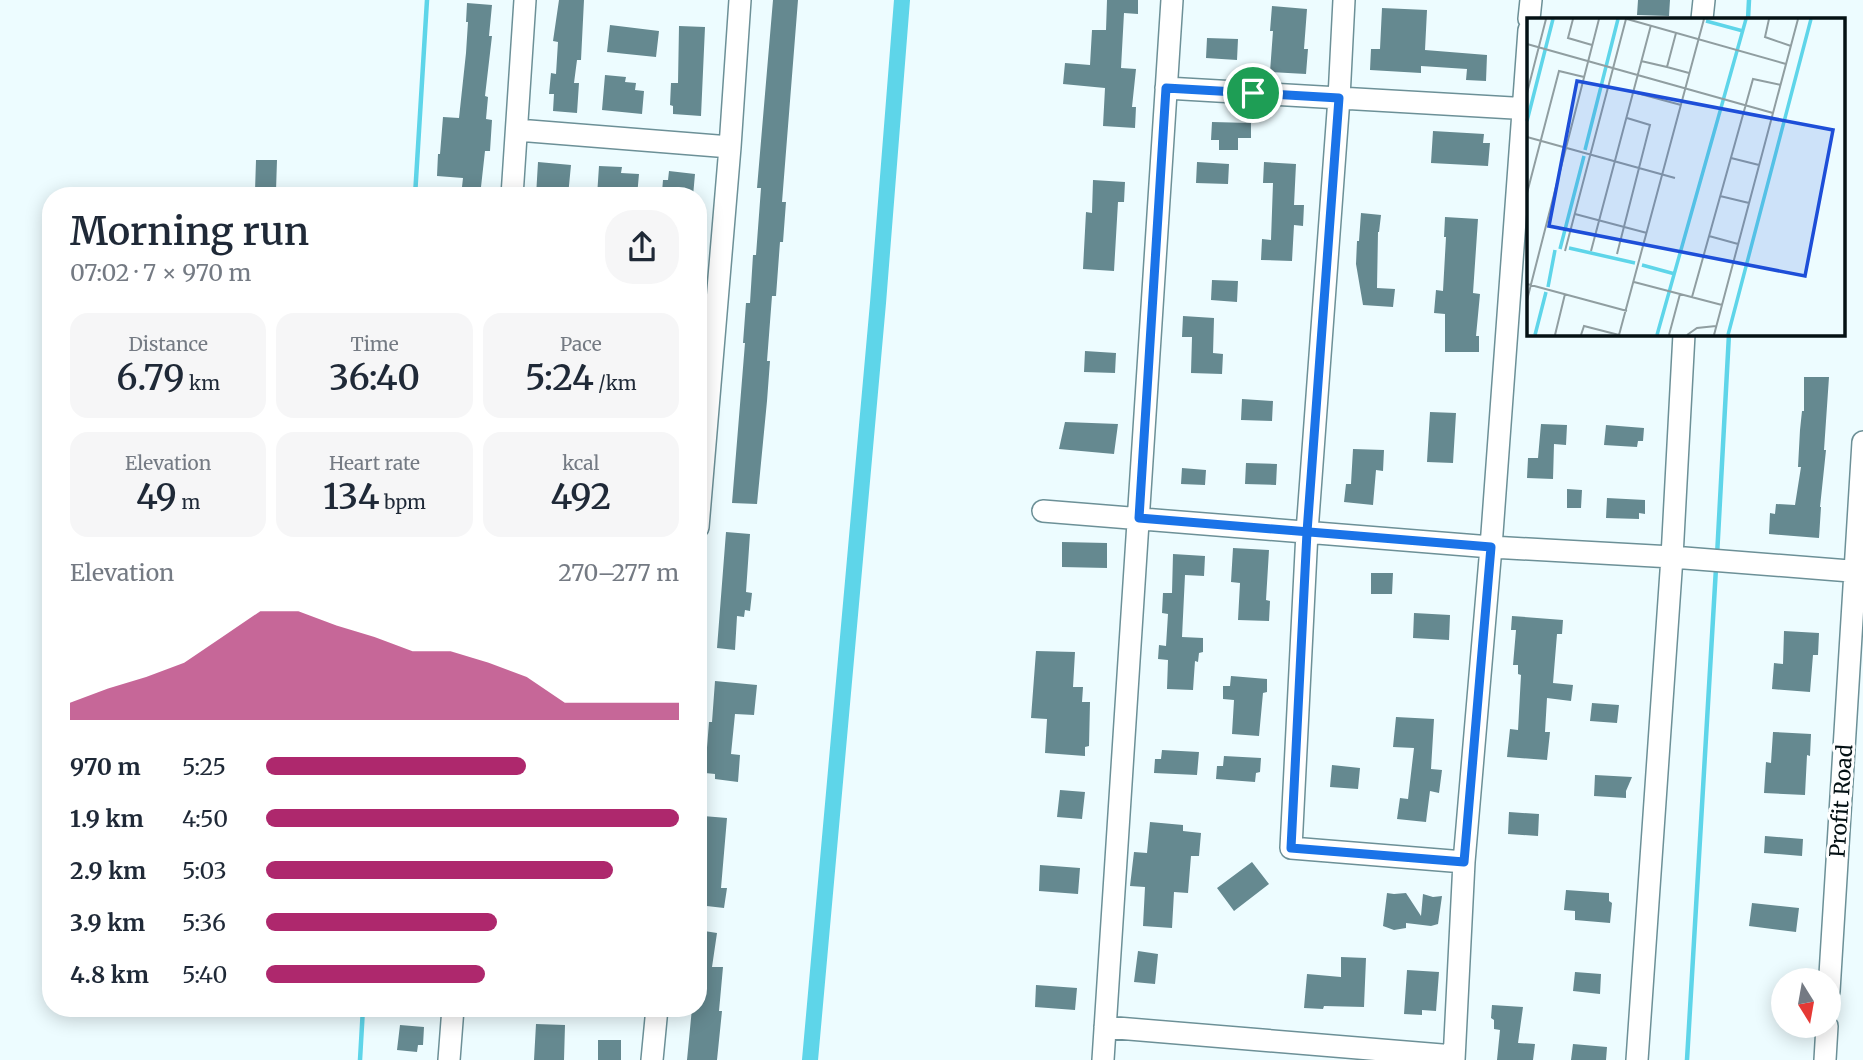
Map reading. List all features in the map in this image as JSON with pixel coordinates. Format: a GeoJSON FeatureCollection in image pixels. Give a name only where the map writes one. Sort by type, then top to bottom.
{"type":"FeatureCollection","features":[{"type":"Feature","properties":{"kind":"street"},"geometry":{"type":"LineString","coordinates":[[513,187],[525,0]]}},
{"type":"Feature","properties":{"kind":"street"},"geometry":{"type":"LineString","coordinates":[[707,393],[730,147],[740,0]]}},
{"type":"Feature","properties":{"kind":"street"},"geometry":{"type":"LineString","coordinates":[[1103,1060],[1172,0]]}},
{"type":"Feature","properties":{"kind":"street"},"geometry":{"type":"LineString","coordinates":[[1344,0],[1307,532],[1291,848],[1464,862]]}},
{"type":"Feature","properties":{"kind":"street"},"geometry":{"type":"LineString","coordinates":[[1529,18],[1531,0]]}},
{"type":"Feature","properties":{"kind":"street"},"geometry":{"type":"LineString","coordinates":[[1702,18],[1704,0]]}},
{"type":"Feature","properties":{"kind":"street"},"geometry":{"type":"LineString","coordinates":[[1105,1027],[1454,1058],[1464,862],[1527,83]]}},
{"type":"Feature","properties":{"kind":"street"},"geometry":{"type":"LineString","coordinates":[[1166,88],[1526,109]]}},
{"type":"Feature","properties":{"kind":"street"},"geometry":{"type":"LineString","coordinates":[[517,130],[730,147]]}},
{"type":"Feature","properties":{"kind":"street"},"geometry":{"type":"LineString","coordinates":[[1637,1060],[1672,557],[1684,336]]}},
{"type":"Feature","properties":{"kind":"street","name":"Profit Road"},"geometry":{"type":"LineString","coordinates":[[1831,968],[1859,572],[1863,442]]}},
{"type":"Feature","properties":{"kind":"street"},"geometry":{"type":"LineString","coordinates":[[1043,510],[1491,547],[1672,557],[1859,572]]}},
{"type":"Feature","properties":{"kind":"street"},"geometry":{"type":"LineString","coordinates":[[449,1060],[452,1017]]}},
{"type":"Feature","properties":{"kind":"street"},"geometry":{"type":"LineString","coordinates":[[652,1060],[655,1017]]}},
{"type":"Feature","properties":{"kind":"street"},"geometry":{"type":"LineString","coordinates":[[1825,1060],[1826,1038]]}},
{"type":"Feature","properties":{"kind":"building"},"geometry":{"type":"Polygon","coordinates":[[[559,0],[584,0],[581,60],[577,60],[574,83],[579,83],[577,113],[553,111],[554,94],[549,94],[551,73],[556,74],[558,42],[553,41],[559,0]]]}},
{"type":"Feature","properties":{"kind":"building"},"geometry":{"type":"Polygon","coordinates":[[[773,0],[798,0],[782,202],[786,202],[783,242],[780,242],[776,296],[772,296],[767,361],[770,361],[757,504],[732,503],[746,303],[750,303],[753,255],[756,255],[761,188],[757,188],[773,0]]]}},
{"type":"Feature","properties":{"kind":"building"},"geometry":{"type":"Polygon","coordinates":[[[1107,0],[1138,0],[1138,14],[1124,13],[1121,68],[1136,69],[1132,107],[1136,107],[1135,128],[1103,126],[1105,88],[1063,84],[1065,63],[1090,65],[1092,30],[1106,30],[1107,0]]]}},
{"type":"Feature","properties":{"kind":"building"},"geometry":{"type":"Polygon","coordinates":[[[1638,0],[1670,0],[1669,16],[1637,15],[1638,0]]]}},
{"type":"Feature","properties":{"kind":"building"},"geometry":{"type":"Polygon","coordinates":[[[467,3],[492,5],[489,36],[492,36],[485,96],[488,97],[486,119],[492,120],[490,151],[485,151],[481,187],[462,187],[463,178],[437,176],[443,117],[459,118],[466,53],[467,3]]]}},
{"type":"Feature","properties":{"kind":"building"},"geometry":{"type":"Polygon","coordinates":[[[1272,6],[1307,9],[1304,49],[1308,49],[1306,74],[1270,72],[1272,6]]]}},
{"type":"Feature","properties":{"kind":"building"},"geometry":{"type":"Polygon","coordinates":[[[1382,8],[1427,10],[1425,50],[1487,55],[1486,81],[1466,80],[1467,69],[1421,66],[1421,73],[1370,70],[1371,49],[1380,49],[1382,8]]]}},
{"type":"Feature","properties":{"kind":"building"},"geometry":{"type":"Polygon","coordinates":[[[610,25],[659,31],[656,57],[607,52],[610,25]]]}},
{"type":"Feature","properties":{"kind":"building"},"geometry":{"type":"Polygon","coordinates":[[[679,26],[705,27],[701,116],[673,114],[673,106],[670,105],[671,83],[678,83],[679,26]]]}},
{"type":"Feature","properties":{"kind":"building"},"geometry":{"type":"Polygon","coordinates":[[[1207,38],[1238,39],[1237,60],[1206,58],[1207,38]]]}},
{"type":"Feature","properties":{"kind":"building"},"geometry":{"type":"Polygon","coordinates":[[[605,75],[626,77],[625,82],[636,83],[635,90],[644,91],[642,114],[602,110],[605,75]]]}},
{"type":"Feature","properties":{"kind":"building"},"geometry":{"type":"Polygon","coordinates":[[[1212,122],[1251,123],[1251,138],[1238,138],[1238,150],[1219,150],[1219,140],[1211,140],[1212,122]]]}},
{"type":"Feature","properties":{"kind":"building"},"geometry":{"type":"Polygon","coordinates":[[[1433,131],[1484,134],[1483,143],[1490,143],[1488,166],[1431,163],[1433,131]]]}},
{"type":"Feature","properties":{"kind":"building"},"geometry":{"type":"Polygon","coordinates":[[[256,160],[277,160],[276,187],[255,187],[256,160]]]}},
{"type":"Feature","properties":{"kind":"building"},"geometry":{"type":"Polygon","coordinates":[[[538,162],[571,165],[569,187],[537,187],[538,162]]]}},
{"type":"Feature","properties":{"kind":"building"},"geometry":{"type":"Polygon","coordinates":[[[1197,162],[1229,164],[1228,184],[1196,183],[1197,162]]]}},
{"type":"Feature","properties":{"kind":"building"},"geometry":{"type":"Polygon","coordinates":[[[1264,162],[1296,164],[1294,205],[1304,205],[1303,226],[1294,225],[1292,261],[1261,260],[1262,239],[1271,240],[1273,183],[1263,183],[1264,162]]]}},
{"type":"Feature","properties":{"kind":"building"},"geometry":{"type":"Polygon","coordinates":[[[599,166],[622,167],[621,173],[639,174],[638,187],[598,187],[599,166]]]}},
{"type":"Feature","properties":{"kind":"building"},"geometry":{"type":"Polygon","coordinates":[[[669,171],[695,174],[694,187],[662,187],[663,180],[668,180],[669,171]]]}},
{"type":"Feature","properties":{"kind":"building"},"geometry":{"type":"Polygon","coordinates":[[[1093,180],[1125,182],[1124,202],[1118,202],[1114,271],[1083,269],[1086,212],[1092,213],[1093,180]]]}},
{"type":"Feature","properties":{"kind":"building"},"geometry":{"type":"Polygon","coordinates":[[[1361,213],[1381,215],[1377,288],[1395,289],[1393,307],[1363,305],[1356,264],[1361,213]]]}},
{"type":"Feature","properties":{"kind":"building"},"geometry":{"type":"Polygon","coordinates":[[[1445,217],[1478,219],[1473,293],[1480,294],[1476,336],[1479,336],[1479,352],[1445,352],[1445,314],[1434,313],[1436,290],[1443,291],[1445,217]]]}},
{"type":"Feature","properties":{"kind":"building"},"geometry":{"type":"Polygon","coordinates":[[[1212,280],[1238,281],[1237,302],[1211,300],[1212,280]]]}},
{"type":"Feature","properties":{"kind":"building"},"geometry":{"type":"Polygon","coordinates":[[[1183,316],[1214,318],[1213,353],[1223,354],[1222,374],[1191,373],[1192,337],[1182,337],[1183,316]]]}},
{"type":"Feature","properties":{"kind":"building"},"geometry":{"type":"Polygon","coordinates":[[[1085,351],[1116,353],[1115,373],[1084,372],[1085,351]]]}},
{"type":"Feature","properties":{"kind":"building"},"geometry":{"type":"Polygon","coordinates":[[[1804,377],[1829,377],[1819,538],[1769,534],[1770,513],[1775,514],[1776,504],[1795,505],[1801,467],[1798,467],[1804,411],[1804,377]]]}},
{"type":"Feature","properties":{"kind":"building"},"geometry":{"type":"Polygon","coordinates":[[[1242,399],[1273,401],[1272,421],[1241,420],[1242,399]]]}},
{"type":"Feature","properties":{"kind":"building"},"geometry":{"type":"Polygon","coordinates":[[[1430,412],[1456,413],[1453,463],[1427,462],[1430,412]]]}},
{"type":"Feature","properties":{"kind":"building"},"geometry":{"type":"Polygon","coordinates":[[[1065,422],[1118,424],[1114,454],[1059,449],[1065,422]]]}},
{"type":"Feature","properties":{"kind":"building"},"geometry":{"type":"Polygon","coordinates":[[[1541,424],[1567,425],[1566,445],[1554,444],[1553,479],[1527,478],[1528,458],[1538,458],[1541,424]]]}},
{"type":"Feature","properties":{"kind":"building"},"geometry":{"type":"Polygon","coordinates":[[[1606,425],[1644,428],[1643,441],[1638,441],[1637,447],[1604,445],[1606,425]]]}},
{"type":"Feature","properties":{"kind":"building"},"geometry":{"type":"Polygon","coordinates":[[[1353,449],[1384,450],[1383,471],[1376,470],[1373,505],[1344,502],[1346,484],[1351,484],[1353,449]]]}},
{"type":"Feature","properties":{"kind":"building"},"geometry":{"type":"Polygon","coordinates":[[[1246,463],[1277,464],[1276,485],[1245,484],[1246,463]]]}},
{"type":"Feature","properties":{"kind":"building"},"geometry":{"type":"Polygon","coordinates":[[[1182,468],[1206,470],[1205,485],[1181,484],[1182,468]]]}},
{"type":"Feature","properties":{"kind":"building"},"geometry":{"type":"Polygon","coordinates":[[[1567,489],[1582,490],[1581,508],[1567,508],[1567,489]]]}},
{"type":"Feature","properties":{"kind":"building"},"geometry":{"type":"Polygon","coordinates":[[[1607,498],[1645,500],[1645,514],[1639,513],[1639,519],[1606,518],[1607,498]]]}},
{"type":"Feature","properties":{"kind":"building"},"geometry":{"type":"Polygon","coordinates":[[[726,532],[750,534],[746,592],[752,593],[750,611],[745,610],[744,617],[737,616],[735,650],[717,648],[726,532]]]}},
{"type":"Feature","properties":{"kind":"building"},"geometry":{"type":"Polygon","coordinates":[[[1062,542],[1107,543],[1107,568],[1062,567],[1062,542]]]}},
{"type":"Feature","properties":{"kind":"building"},"geometry":{"type":"Polygon","coordinates":[[[1233,548],[1269,550],[1266,600],[1270,601],[1269,621],[1238,620],[1240,583],[1231,582],[1233,548]]]}},
{"type":"Feature","properties":{"kind":"building"},"geometry":{"type":"Polygon","coordinates":[[[1173,554],[1205,556],[1204,576],[1185,575],[1182,637],[1203,638],[1203,652],[1199,653],[1198,662],[1195,661],[1193,690],[1167,689],[1168,660],[1158,659],[1159,645],[1166,646],[1168,614],[1162,613],[1163,593],[1172,593],[1173,554]]]}},
{"type":"Feature","properties":{"kind":"building"},"geometry":{"type":"Polygon","coordinates":[[[1371,573],[1393,573],[1392,594],[1371,594],[1371,573]]]}},
{"type":"Feature","properties":{"kind":"building"},"geometry":{"type":"Polygon","coordinates":[[[1414,613],[1450,615],[1449,640],[1413,638],[1414,613]]]}},
{"type":"Feature","properties":{"kind":"building"},"geometry":{"type":"Polygon","coordinates":[[[1512,616],[1563,620],[1562,634],[1557,634],[1553,683],[1573,685],[1571,701],[1547,698],[1545,732],[1550,732],[1547,760],[1507,757],[1510,729],[1518,730],[1521,675],[1518,674],[1518,665],[1513,665],[1516,630],[1511,630],[1512,616]]]}},
{"type":"Feature","properties":{"kind":"building"},"geometry":{"type":"Polygon","coordinates":[[[1784,631],[1819,633],[1818,655],[1813,655],[1810,692],[1772,689],[1774,663],[1783,664],[1784,631]]]}},
{"type":"Feature","properties":{"kind":"building"},"geometry":{"type":"Polygon","coordinates":[[[1036,651],[1075,652],[1073,687],[1083,687],[1082,702],[1090,702],[1089,746],[1085,747],[1085,756],[1045,753],[1047,719],[1031,718],[1036,651]]]}},
{"type":"Feature","properties":{"kind":"building"},"geometry":{"type":"Polygon","coordinates":[[[1231,676],[1267,679],[1259,736],[1232,734],[1234,700],[1223,699],[1223,686],[1230,686],[1231,676]]]}},
{"type":"Feature","properties":{"kind":"building"},"geometry":{"type":"Polygon","coordinates":[[[715,681],[757,685],[754,715],[735,714],[731,754],[740,755],[738,782],[715,779],[715,774],[707,773],[709,722],[712,722],[715,681]]]}},
{"type":"Feature","properties":{"kind":"building"},"geometry":{"type":"Polygon","coordinates":[[[1592,703],[1619,705],[1617,723],[1590,721],[1592,703]]]}},
{"type":"Feature","properties":{"kind":"building"},"geometry":{"type":"Polygon","coordinates":[[[1396,717],[1434,719],[1431,769],[1442,770],[1439,793],[1430,791],[1426,822],[1397,819],[1400,798],[1408,799],[1414,748],[1393,747],[1396,717]]]}},
{"type":"Feature","properties":{"kind":"building"},"geometry":{"type":"Polygon","coordinates":[[[1773,732],[1811,734],[1805,795],[1764,793],[1766,762],[1771,763],[1773,732]]]}},
{"type":"Feature","properties":{"kind":"building"},"geometry":{"type":"Polygon","coordinates":[[[1162,750],[1199,752],[1197,775],[1154,773],[1155,759],[1161,759],[1162,750]]]}},
{"type":"Feature","properties":{"kind":"building"},"geometry":{"type":"Polygon","coordinates":[[[1224,756],[1261,758],[1260,772],[1256,773],[1255,782],[1216,779],[1217,766],[1223,766],[1224,756]]]}},
{"type":"Feature","properties":{"kind":"building"},"geometry":{"type":"Polygon","coordinates":[[[1332,765],[1360,768],[1358,789],[1330,787],[1332,765]]]}},
{"type":"Feature","properties":{"kind":"building"},"geometry":{"type":"Polygon","coordinates":[[[1595,775],[1632,777],[1626,798],[1594,796],[1595,775]]]}},
{"type":"Feature","properties":{"kind":"building"},"geometry":{"type":"Polygon","coordinates":[[[1060,790],[1085,792],[1082,819],[1057,817],[1060,790]]]}},
{"type":"Feature","properties":{"kind":"building"},"geometry":{"type":"Polygon","coordinates":[[[1509,812],[1539,814],[1538,836],[1508,834],[1509,812]]]}},
{"type":"Feature","properties":{"kind":"building"},"geometry":{"type":"Polygon","coordinates":[[[707,816],[727,818],[721,888],[727,888],[724,908],[707,906],[707,816]]]}},
{"type":"Feature","properties":{"kind":"building"},"geometry":{"type":"Polygon","coordinates":[[[1150,822],[1183,825],[1183,831],[1201,833],[1199,856],[1191,856],[1188,893],[1174,892],[1172,928],[1143,926],[1145,887],[1130,886],[1134,852],[1147,853],[1150,822]]]}},
{"type":"Feature","properties":{"kind":"building"},"geometry":{"type":"Polygon","coordinates":[[[1765,836],[1803,839],[1802,856],[1764,853],[1765,836]]]}},
{"type":"Feature","properties":{"kind":"building"},"geometry":{"type":"Polygon","coordinates":[[[1252,862],[1269,884],[1234,911],[1217,888],[1252,862]]]}},
{"type":"Feature","properties":{"kind":"building"},"geometry":{"type":"Polygon","coordinates":[[[1040,865],[1080,868],[1078,894],[1039,891],[1040,865]]]}},
{"type":"Feature","properties":{"kind":"building"},"geometry":{"type":"Polygon","coordinates":[[[1566,890],[1609,893],[1609,901],[1612,903],[1610,923],[1575,920],[1575,911],[1564,910],[1566,890]]]}},
{"type":"Feature","properties":{"kind":"building"},"geometry":{"type":"Polygon","coordinates":[[[1387,893],[1406,893],[1421,916],[1423,894],[1442,896],[1438,924],[1431,926],[1406,923],[1406,928],[1394,930],[1383,926],[1387,893]]]}},
{"type":"Feature","properties":{"kind":"building"},"geometry":{"type":"Polygon","coordinates":[[[1752,903],[1799,908],[1796,932],[1749,926],[1752,903]]]}},
{"type":"Feature","properties":{"kind":"building"},"geometry":{"type":"Polygon","coordinates":[[[707,931],[717,933],[712,967],[723,967],[717,1060],[687,1060],[691,1017],[707,1017],[707,931]]]}},
{"type":"Feature","properties":{"kind":"building"},"geometry":{"type":"Polygon","coordinates":[[[1138,951],[1158,954],[1155,984],[1134,982],[1138,951]]]}},
{"type":"Feature","properties":{"kind":"building"},"geometry":{"type":"Polygon","coordinates":[[[1341,957],[1366,958],[1364,1007],[1304,1008],[1307,974],[1341,977],[1341,957]]]}},
{"type":"Feature","properties":{"kind":"building"},"geometry":{"type":"Polygon","coordinates":[[[1407,970],[1439,972],[1436,1011],[1422,1010],[1422,1015],[1404,1014],[1407,970]]]}},
{"type":"Feature","properties":{"kind":"building"},"geometry":{"type":"Polygon","coordinates":[[[1575,972],[1601,974],[1600,994],[1573,991],[1575,972]]]}},
{"type":"Feature","properties":{"kind":"building"},"geometry":{"type":"Polygon","coordinates":[[[1036,985],[1077,988],[1075,1010],[1035,1007],[1036,985]]]}},
{"type":"Feature","properties":{"kind":"building"},"geometry":{"type":"Polygon","coordinates":[[[1492,1005],[1523,1007],[1518,1043],[1535,1044],[1533,1060],[1497,1060],[1500,1030],[1494,1029],[1492,1005]]]}},
{"type":"Feature","properties":{"kind":"building"},"geometry":{"type":"Polygon","coordinates":[[[536,1024],[565,1025],[564,1060],[534,1060],[536,1024]]]}},
{"type":"Feature","properties":{"kind":"building"},"geometry":{"type":"Polygon","coordinates":[[[400,1025],[424,1027],[423,1045],[418,1045],[417,1052],[397,1050],[400,1025]]]}},
{"type":"Feature","properties":{"kind":"building"},"geometry":{"type":"Polygon","coordinates":[[[598,1040],[621,1040],[621,1060],[598,1060],[598,1040]]]}},
{"type":"Feature","properties":{"kind":"building"},"geometry":{"type":"Polygon","coordinates":[[[1573,1044],[1607,1047],[1606,1060],[1571,1060],[1573,1044]]]}},
{"type":"Feature","properties":{"kind":"waterway"},"geometry":{"type":"LineString","coordinates":[[416,187],[427,0]]}},
{"type":"Feature","properties":{"kind":"waterway"},"geometry":{"type":"LineString","coordinates":[[810,1060],[878,303],[902,0]]}},
{"type":"Feature","properties":{"kind":"waterway"},"geometry":{"type":"LineString","coordinates":[[1748,18],[1749,0]]}},
{"type":"Feature","properties":{"kind":"waterway"},"geometry":{"type":"LineString","coordinates":[[1717,556],[1729,336]]}},
{"type":"Feature","properties":{"kind":"waterway"},"geometry":{"type":"LineString","coordinates":[[1687,1060],[1716,568]]}},
{"type":"Feature","properties":{"kind":"waterway"},"geometry":{"type":"LineString","coordinates":[[360,1060],[362,1017]]}},
{"type":"Feature","properties":{"kind":"route"},"geometry":{"type":"LineString","coordinates":[[1253,93],[1166,88],[1139,518],[1307,532],[1491,547],[1464,862],[1291,848],[1307,532],[1339,98],[1253,93]]}}]}
